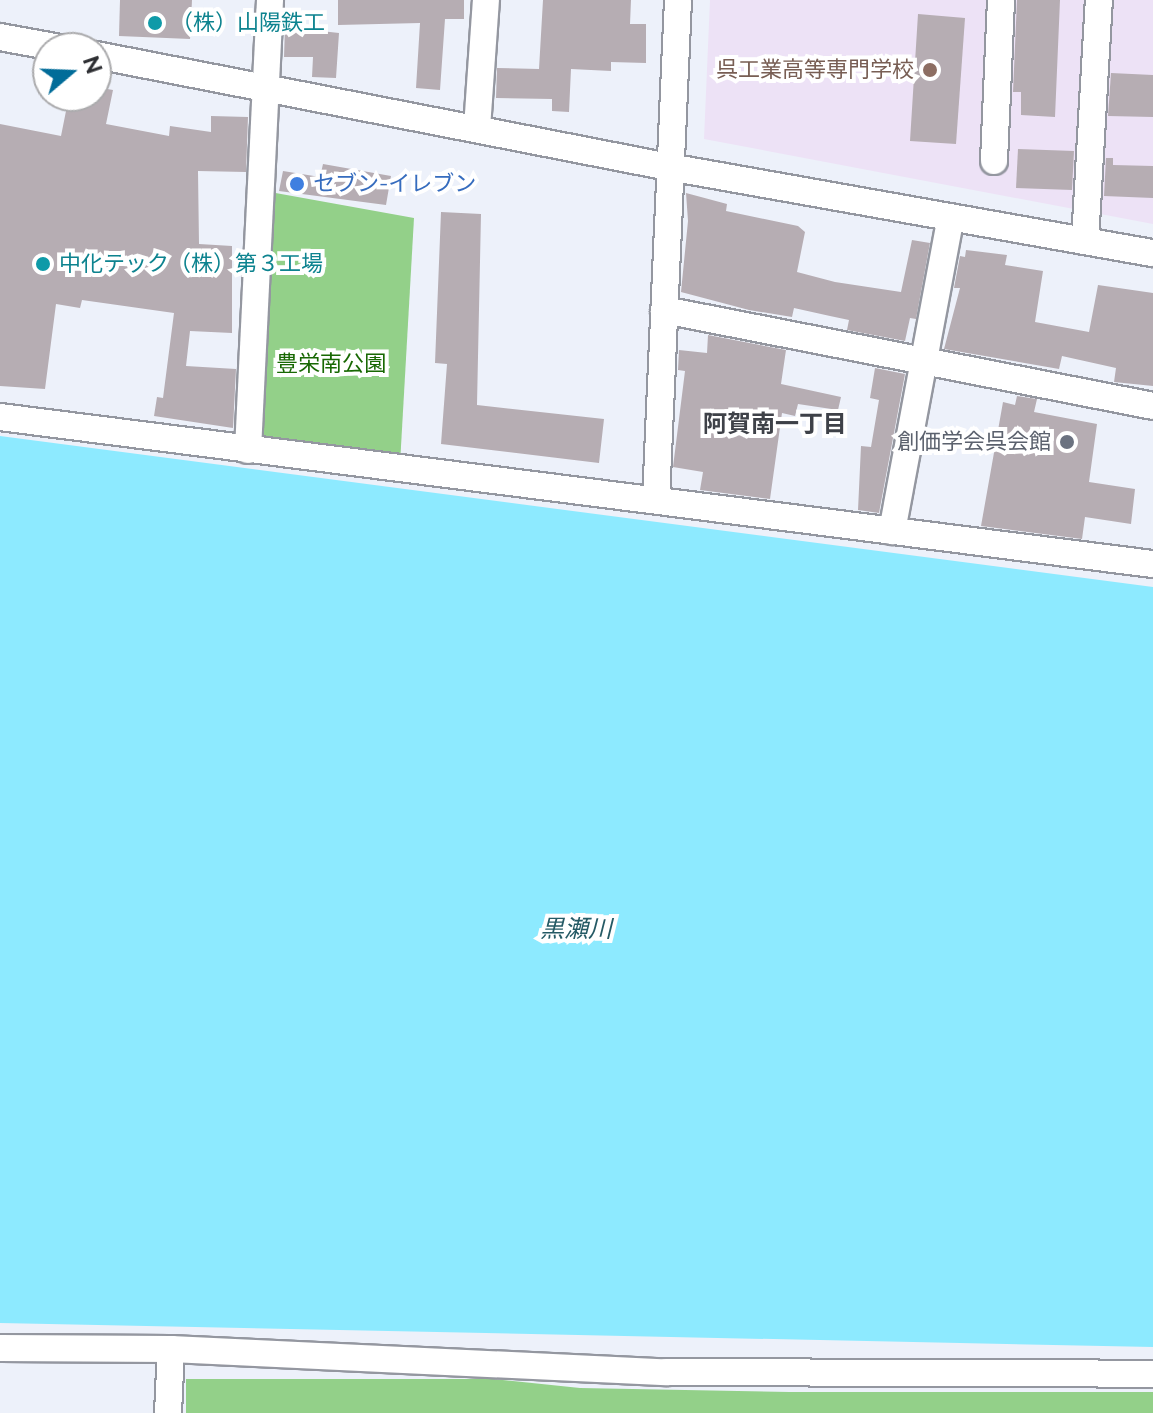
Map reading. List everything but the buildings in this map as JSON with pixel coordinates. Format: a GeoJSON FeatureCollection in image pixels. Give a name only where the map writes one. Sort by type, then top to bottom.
{"type":"FeatureCollection","features":[{"type":"Feature","properties":{"kind":"street"},"geometry":{"type":"LineString","coordinates":[[248,450],[270,0]]}},
{"type":"Feature","properties":{"kind":"street"},"geometry":{"type":"LineString","coordinates":[[477,128],[486,0]]}},
{"type":"Feature","properties":{"kind":"street"},"geometry":{"type":"LineString","coordinates":[[656,500],[678,0]]}},
{"type":"Feature","properties":{"kind":"street"},"geometry":{"type":"LineString","coordinates":[[994,161],[1001,0]]}},
{"type":"Feature","properties":{"kind":"street"},"geometry":{"type":"LineString","coordinates":[[1085,241],[1099,0]]}},
{"type":"Feature","properties":{"kind":"street"},"geometry":{"type":"LineString","coordinates":[[0,37],[32,43]]}},
{"type":"Feature","properties":{"kind":"street"},"geometry":{"type":"LineString","coordinates":[[112,58],[669,167],[1153,253]]}},
{"type":"Feature","properties":{"kind":"street"},"geometry":{"type":"LineString","coordinates":[[892,531],[951,217]]}},
{"type":"Feature","properties":{"kind":"street"},"geometry":{"type":"LineString","coordinates":[[664,310],[1153,406]]}},
{"type":"Feature","properties":{"kind":"street"},"geometry":{"type":"LineString","coordinates":[[0,417],[1153,564]]}},
{"type":"Feature","properties":{"kind":"street"},"geometry":{"type":"LineString","coordinates":[[0,1348],[171,1349],[666,1372],[1153,1374]]}},
{"type":"Feature","properties":{"kind":"street"},"geometry":{"type":"LineString","coordinates":[[168,1413],[171,1349]]}},
{"type":"Feature","properties":{"kind":"shaded area","name":"呉工業高等専門学校"},"geometry":{"type":"Polygon","coordinates":[[[710,0],[1153,0],[1153,224],[704,139],[710,0]]]}},
{"type":"Feature","properties":{"kind":"green space","name":"豊栄南公園"},"geometry":{"type":"Polygon","coordinates":[[[270,192],[414,218],[400,464],[267,445],[252,424],[270,192]]]}},
{"type":"Feature","properties":{"kind":"green space"},"geometry":{"type":"Polygon","coordinates":[[[186,1379],[493,1379],[580,1388],[789,1392],[1153,1392],[1153,1413],[186,1413],[186,1379]]]}},
{"type":"Feature","properties":{"kind":"water","name":"黒瀬川"},"geometry":{"type":"Polygon","coordinates":[[[0,436],[1153,587],[1153,1347],[0,1323],[0,436]]]}},
{"type":"Feature","properties":{"kind":"place","name":"（株）山陽鉄工"},"geometry":{"type":"Point","coordinates":[155,23]}},
{"type":"Feature","properties":{"kind":"place","name":"呉工業高等専門学校"},"geometry":{"type":"Point","coordinates":[930,70]}},
{"type":"Feature","properties":{"kind":"place","name":"セブン-イレブン"},"geometry":{"type":"Point","coordinates":[297,184]}},
{"type":"Feature","properties":{"kind":"place","name":"中化テック（株）第３工場"},"geometry":{"type":"Point","coordinates":[43,264]}},
{"type":"Feature","properties":{"kind":"place","name":"創価学会呉会館"},"geometry":{"type":"Point","coordinates":[1067,442]}},
{"type":"Feature","properties":{"kind":"district","name":"阿賀南一丁目"},"geometry":{"type":"Point","coordinates":[775,424]}}]}
